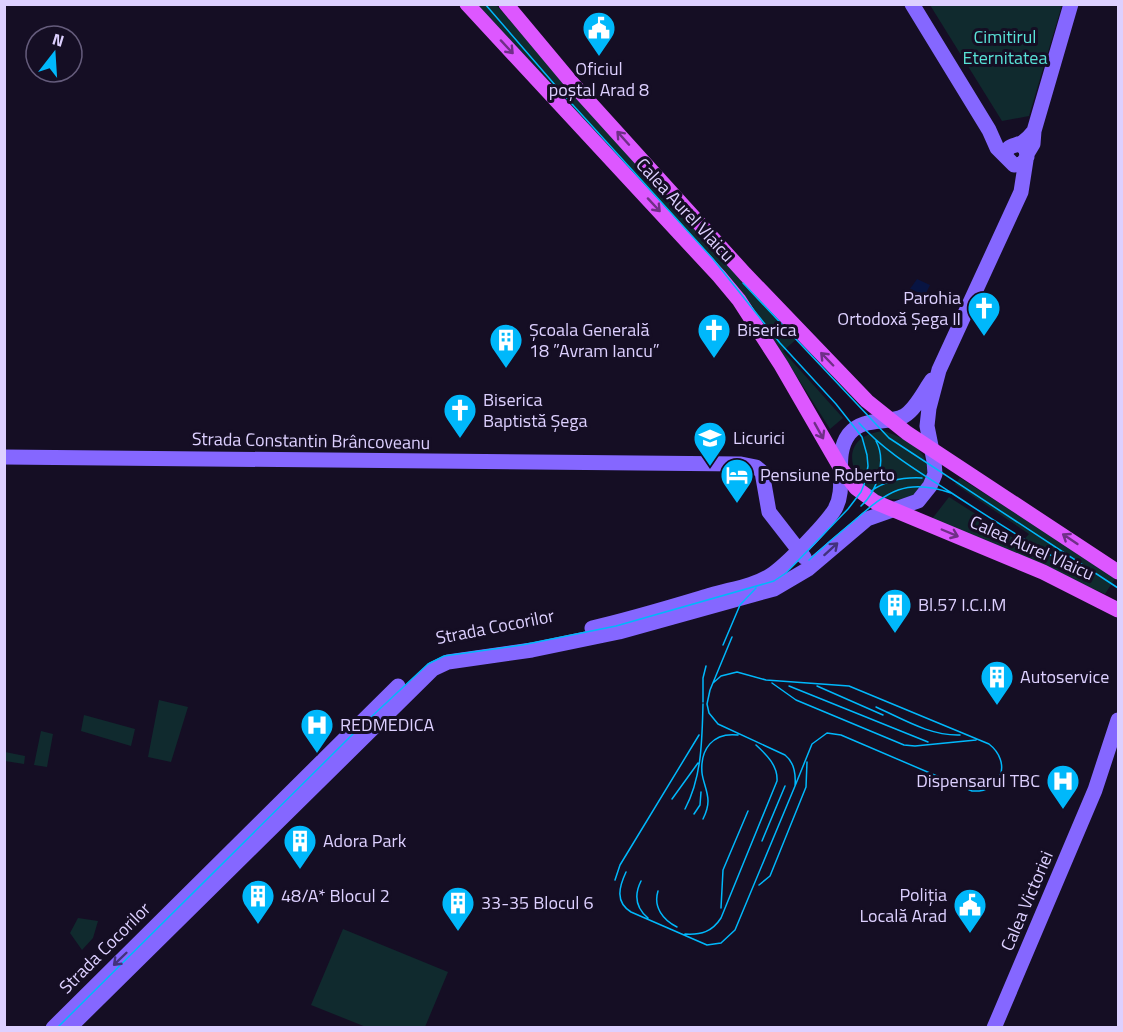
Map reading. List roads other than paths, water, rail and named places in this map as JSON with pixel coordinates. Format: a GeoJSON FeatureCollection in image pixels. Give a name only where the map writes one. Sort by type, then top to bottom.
{"type":"FeatureCollection","features":[{"type":"Feature","properties":{"kind":"main road","name":"Calea Aurel Vlaicu"},"geometry":{"type":"LineString","coordinates":[[467,4],[739,300],[852,484],[865,496],[1043,573],[1119,610]]}},
{"type":"Feature","properties":{"kind":"main road","name":"Calea Aurel Vlaicu"},"geometry":{"type":"LineString","coordinates":[[506,4],[572,83],[745,274],[867,401],[932,449],[1119,572]]}},
{"type":"Feature","properties":{"kind":"main road"},"geometry":{"type":"LineString","coordinates":[[912,4],[989,130],[997,148],[1017,154],[1033,144],[1034,131],[1071,4]]}},
{"type":"Feature","properties":{"kind":"main road"},"geometry":{"type":"LineString","coordinates":[[896,510],[918,501],[930,486],[935,470],[927,434],[927,419],[939,370],[1021,189],[1017,154]]}},
{"type":"Feature","properties":{"kind":"main road"},"geometry":{"type":"LineString","coordinates":[[840,467],[844,444],[852,432],[868,422],[890,420],[908,414],[939,370]]}},
{"type":"Feature","properties":{"kind":"main road","name":"Strada Constantin Brâncoveanu"},"geometry":{"type":"LineString","coordinates":[[4,457],[741,464],[756,467],[762,472],[769,512],[805,560]]}},
{"type":"Feature","properties":{"kind":"main road","name":"Strada Cocorilor"},"geometry":{"type":"LineString","coordinates":[[52,1028],[354,729],[425,663],[445,653],[534,639],[621,621],[753,583],[805,560],[838,504],[841,490],[840,467]]}},
{"type":"Feature","properties":{"kind":"main road","name":"Strada Cocorilor"},"geometry":{"type":"LineString","coordinates":[[69,1028],[424,675],[433,669],[448,662],[532,650],[652,624],[774,589],[805,560],[867,519],[896,510]]}},
{"type":"Feature","properties":{"kind":"main road","name":"Calea Victoriei"},"geometry":{"type":"LineString","coordinates":[[993,1028],[1099,785],[1119,720]]}},
{"type":"Feature","properties":{"kind":"main road","name":"Calea Victoriei"},"geometry":{"type":"LineString","coordinates":[[1099,785],[1119,754]]}},
{"type":"Feature","properties":{"kind":"tram line"},"geometry":{"type":"LineString","coordinates":[[57,1028],[356,731],[428,664],[444,656],[522,645],[616,626],[774,581],[786,573],[848,509],[861,492],[868,466],[862,437],[836,404],[780,343],[713,259],[562,93],[485,4]]}},
{"type":"Feature","properties":{"kind":"tram line"},"geometry":{"type":"LineString","coordinates":[[743,283],[889,438],[1118,588]]}},
{"type":"Feature","properties":{"kind":"tram line"},"geometry":{"type":"LineString","coordinates":[[859,423],[880,443],[914,469],[1064,563]]}},
{"type":"Feature","properties":{"kind":"tram line"},"geometry":{"type":"LineString","coordinates":[[861,506],[872,493],[879,476],[881,458],[876,441]]}},
{"type":"Feature","properties":{"kind":"tram line"},"geometry":{"type":"LineString","coordinates":[[871,491],[895,480],[922,478]]}},
{"type":"Feature","properties":{"kind":"tram line"},"geometry":{"type":"LineString","coordinates":[[809,560],[866,510],[898,490],[922,487],[951,493]]}},
{"type":"Feature","properties":{"kind":"tram line"},"geometry":{"type":"LineString","coordinates":[[723,645],[740,605],[756,588]]}},
{"type":"Feature","properties":{"kind":"tram line"},"geometry":{"type":"LineString","coordinates":[[626,872],[620,894],[622,904],[631,912],[707,945],[721,943],[735,930],[795,786],[795,773],[785,755],[718,724],[709,713],[707,704],[710,690],[732,637]]}},
{"type":"Feature","properties":{"kind":"tram line"},"geometry":{"type":"LineString","coordinates":[[703,702],[703,678],[706,666]]}},
{"type":"Feature","properties":{"kind":"tram line"},"geometry":{"type":"LineString","coordinates":[[713,683],[721,676],[737,672],[766,680],[849,686],[989,744],[996,751],[1002,767],[997,782],[991,787],[972,791],[841,735],[827,733],[812,744],[795,786]]}},
{"type":"Feature","properties":{"kind":"tram line"},"geometry":{"type":"LineString","coordinates":[[772,683],[796,700],[904,745],[976,740]]}},
{"type":"Feature","properties":{"kind":"tram line"},"geometry":{"type":"LineString","coordinates":[[789,686],[928,742]]}},
{"type":"Feature","properties":{"kind":"tram line"},"geometry":{"type":"LineString","coordinates":[[817,686],[883,715]]}},
{"type":"Feature","properties":{"kind":"tram line"},"geometry":{"type":"LineString","coordinates":[[685,809],[698,771],[703,704]]}},
{"type":"Feature","properties":{"kind":"tram line"},"geometry":{"type":"LineString","coordinates":[[876,707],[927,730],[960,735]]}},
{"type":"Feature","properties":{"kind":"tram line"},"geometry":{"type":"LineString","coordinates":[[615,880],[620,865],[699,735]]}},
{"type":"Feature","properties":{"kind":"tram line"},"geometry":{"type":"LineString","coordinates":[[703,819],[708,804],[702,773],[703,757],[715,739],[738,735]]}},
{"type":"Feature","properties":{"kind":"tram line"},"geometry":{"type":"LineString","coordinates":[[685,934],[706,932],[714,927],[721,918],[777,781],[774,766],[756,745]]}},
{"type":"Feature","properties":{"kind":"tram line"},"geometry":{"type":"LineString","coordinates":[[759,885],[770,876],[806,787],[807,762]]}},
{"type":"Feature","properties":{"kind":"tram line"},"geometry":{"type":"LineString","coordinates":[[672,799],[698,763]]}},
{"type":"Feature","properties":{"kind":"tram line"},"geometry":{"type":"LineString","coordinates":[[762,841],[785,786]]}},
{"type":"Feature","properties":{"kind":"tram line"},"geometry":{"type":"LineString","coordinates":[[694,814],[700,805],[701,792]]}},
{"type":"Feature","properties":{"kind":"tram line"},"geometry":{"type":"LineString","coordinates":[[721,908],[723,870],[748,811]]}},
{"type":"Feature","properties":{"kind":"tram line"},"geometry":{"type":"LineString","coordinates":[[641,881],[637,891],[637,901],[648,918]]}},
{"type":"Feature","properties":{"kind":"tram line"},"geometry":{"type":"LineString","coordinates":[[658,891],[657,902],[660,912],[667,921],[677,927]]}},
{"type":"Feature","properties":{"kind":"place","name":"Oficiul poștal Arad 8"},"geometry":{"type":"Point","coordinates":[599,57]}},
{"type":"Feature","properties":{"kind":"place","name":"Parohia Ortodoxă Șega II"},"geometry":{"type":"Point","coordinates":[984,337]}},
{"type":"Feature","properties":{"kind":"place","name":"Biserica"},"geometry":{"type":"Point","coordinates":[714,359]}},
{"type":"Feature","properties":{"kind":"place","name":"Școala Generală 18 ”Avram Iancu”"},"geometry":{"type":"Point","coordinates":[506,369]}},
{"type":"Feature","properties":{"kind":"place","name":"Biserica Baptistă Șega"},"geometry":{"type":"Point","coordinates":[460,439]}},
{"type":"Feature","properties":{"kind":"place","name":"Licurici"},"geometry":{"type":"Point","coordinates":[710,467]}},
{"type":"Feature","properties":{"kind":"place","name":"Pensiune Roberto"},"geometry":{"type":"Point","coordinates":[737,504]}},
{"type":"Feature","properties":{"kind":"place","name":"Bl.57 I.C.I.M"},"geometry":{"type":"Point","coordinates":[895,634]}},
{"type":"Feature","properties":{"kind":"place","name":"Autoservice"},"geometry":{"type":"Point","coordinates":[997,706]}},
{"type":"Feature","properties":{"kind":"place","name":"REDMEDICA"},"geometry":{"type":"Point","coordinates":[317,754]}},
{"type":"Feature","properties":{"kind":"place","name":"Dispensarul TBC"},"geometry":{"type":"Point","coordinates":[1063,810]}},
{"type":"Feature","properties":{"kind":"place","name":"Adora Park"},"geometry":{"type":"Point","coordinates":[300,870]}},
{"type":"Feature","properties":{"kind":"place","name":"48/A* Blocul 2"},"geometry":{"type":"Point","coordinates":[258,925]}},
{"type":"Feature","properties":{"kind":"place","name":"33-35 Blocul 6"},"geometry":{"type":"Point","coordinates":[458,932]}},
{"type":"Feature","properties":{"kind":"place","name":"Poliția Locală Arad"},"geometry":{"type":"Point","coordinates":[970,934]}},
{"type":"Feature","properties":{"kind":"park label","name":"Cimitirul Eternitatea"},"geometry":{"type":"Point","coordinates":[1005,47]}}]}
